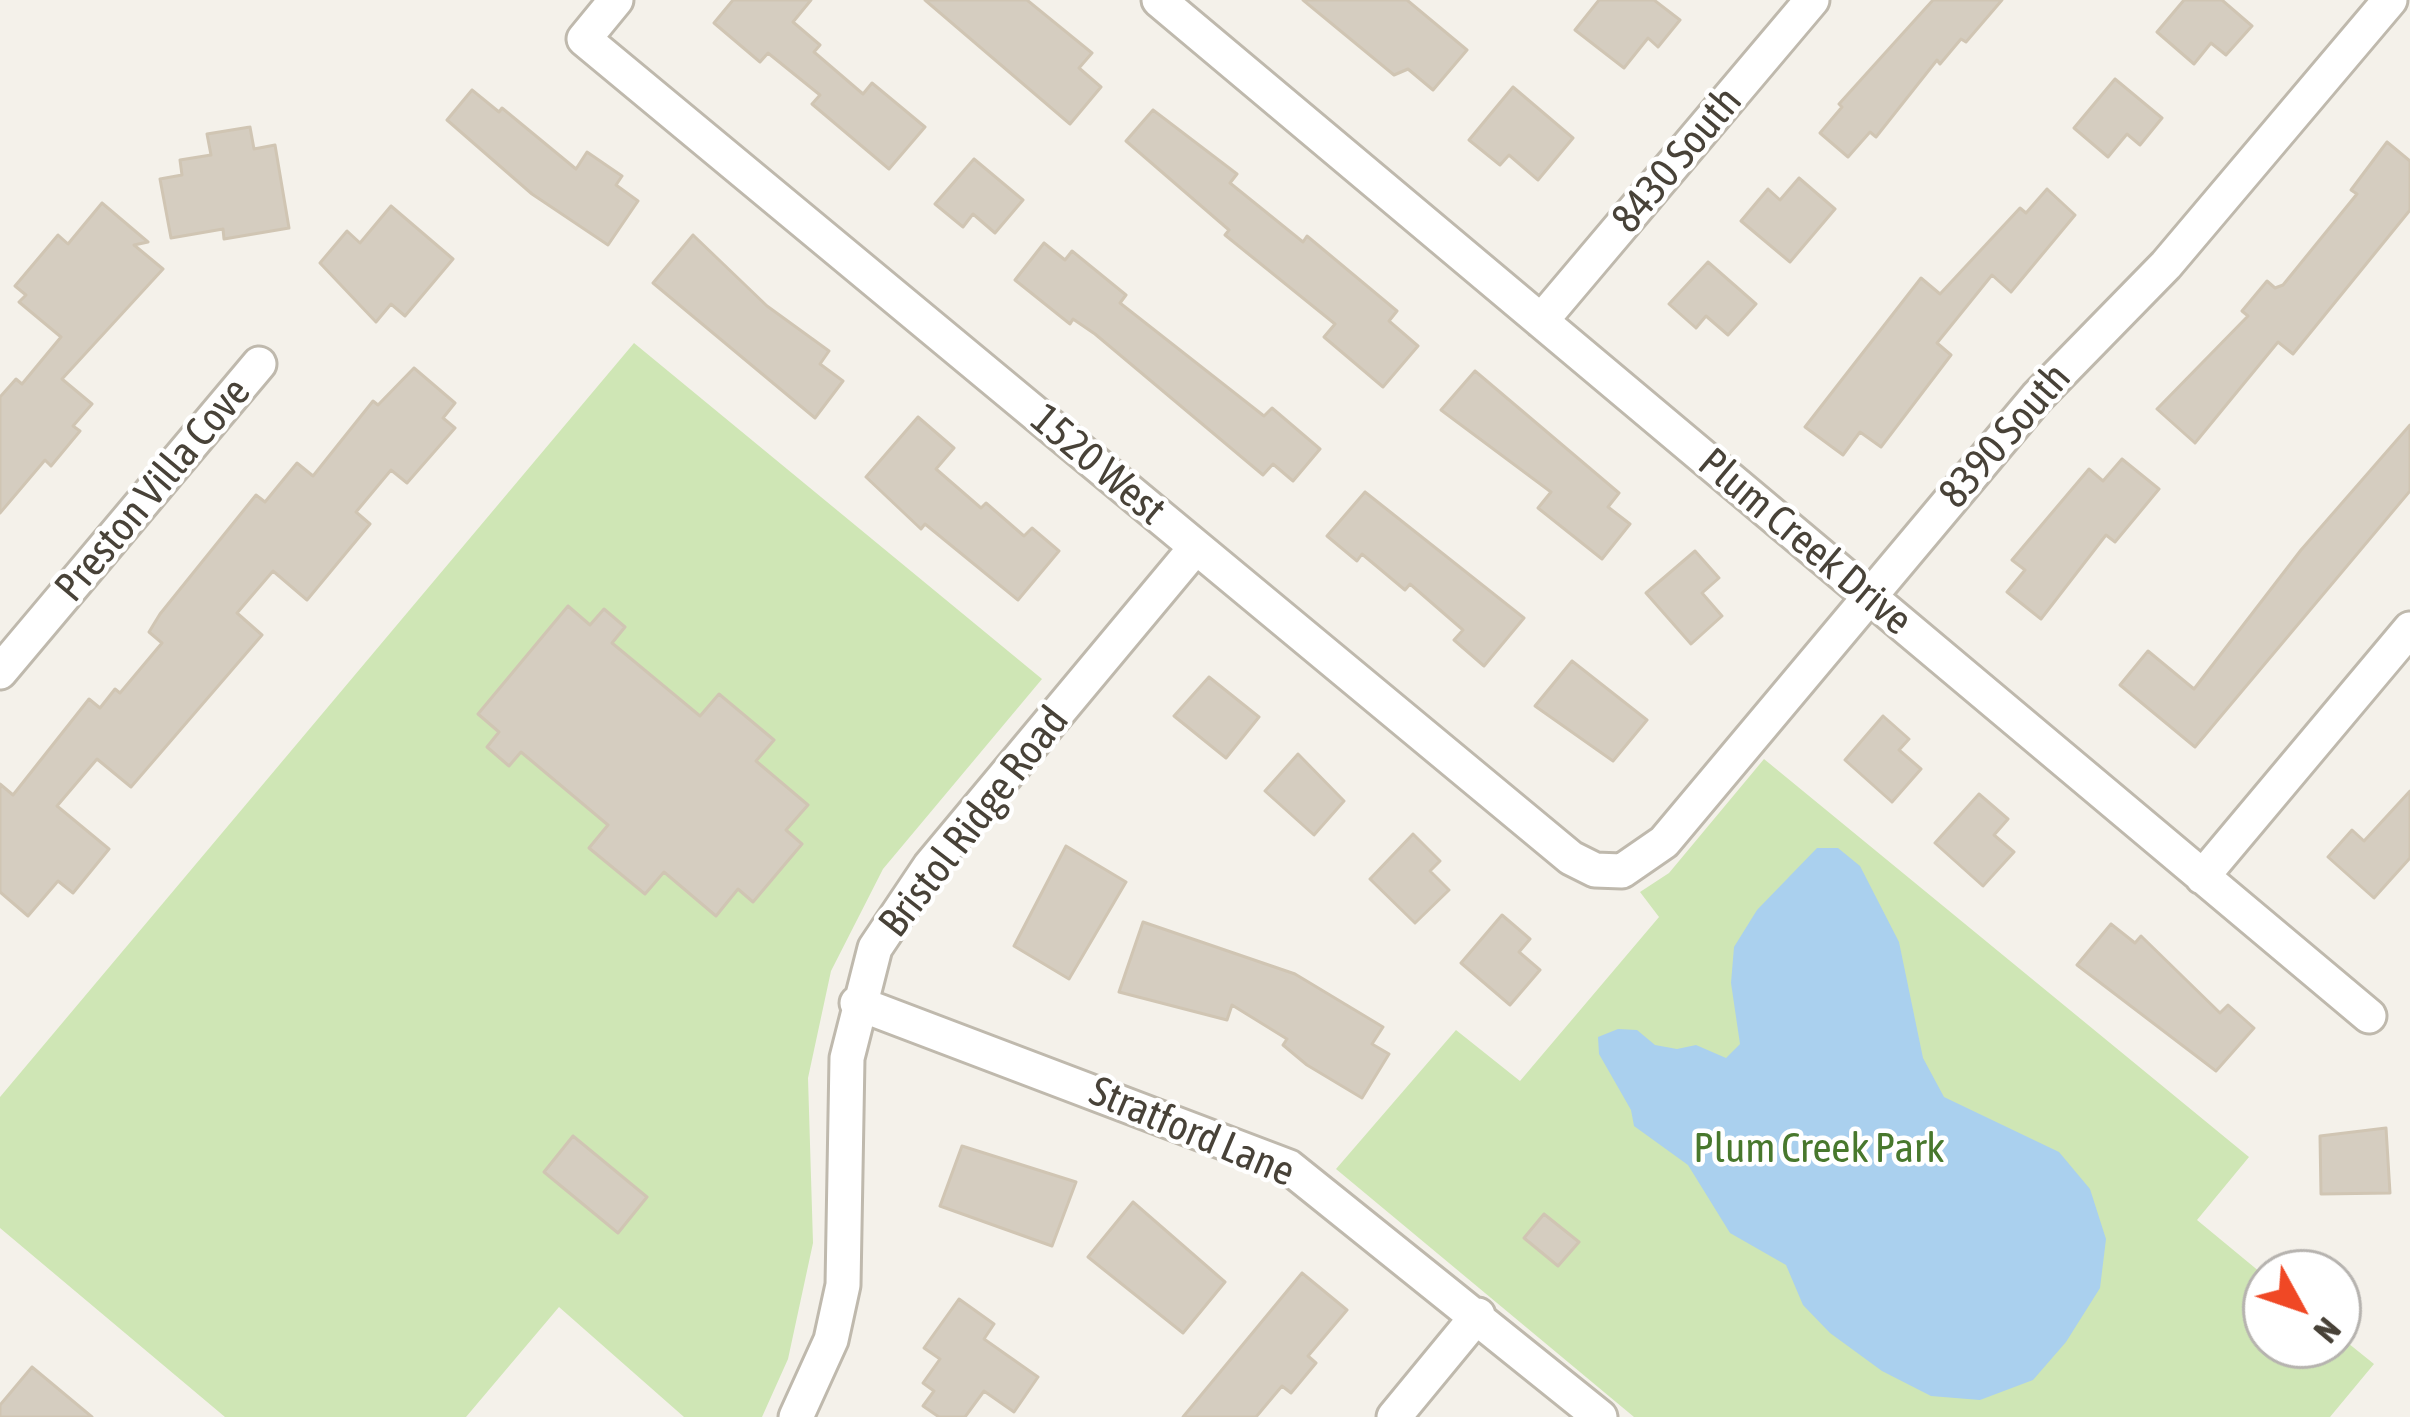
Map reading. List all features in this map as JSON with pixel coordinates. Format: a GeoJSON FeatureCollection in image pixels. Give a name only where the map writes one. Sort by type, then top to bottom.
{"type":"FeatureCollection","features":[{"type":"Feature","properties":{"kind":"street","name":"1520 West"},"geometry":{"type":"LineString","coordinates":[[616,0],[584,39],[1571,857],[1595,870],[1622,871]]}},
{"type":"Feature","properties":{"kind":"street","name":"Plum Creek Drive"},"geometry":{"type":"LineString","coordinates":[[1160,0],[2369,1016]]}},
{"type":"Feature","properties":{"kind":"street","name":"8390 South"},"geometry":{"type":"LineString","coordinates":[[1622,871],[1664,842],[2037,397],[2166,265],[2390,0]]}},
{"type":"Feature","properties":{"kind":"street","name":"8430 South"},"geometry":{"type":"LineString","coordinates":[[1541,320],[1802,4]]}},
{"type":"Feature","properties":{"kind":"street","name":"Preston Villa Cove"},"geometry":{"type":"LineString","coordinates":[[0,672],[259,364]]}},
{"type":"Feature","properties":{"kind":"street","name":"Bristol Ridge Road"},"geometry":{"type":"LineString","coordinates":[[796,1417],[831,1340],[843,1285],[848,1222],[843,1129],[857,1003],[875,947],[930,866],[1196,547]]}},
{"type":"Feature","properties":{"kind":"street"},"geometry":{"type":"LineString","coordinates":[[2202,877],[2410,629]]}},
{"type":"Feature","properties":{"kind":"street","name":"Stratford Lane"},"geometry":{"type":"LineString","coordinates":[[857,1003],[1239,1144],[1289,1168],[1600,1417]]}},
{"type":"Feature","properties":{"kind":"street"},"geometry":{"type":"LineString","coordinates":[[1394,1417],[1478,1316]]}},
{"type":"Feature","properties":{"kind":"green space"},"geometry":{"type":"Polygon","coordinates":[[[634,343],[1042,679],[883,869],[831,971],[808,1078],[813,1243],[788,1359],[762,1417],[684,1417],[559,1307],[466,1417],[225,1417],[0,1228],[0,1097],[634,343]]]}},
{"type":"Feature","properties":{"kind":"green space","name":"Plum Creek Park"},"geometry":{"type":"Polygon","coordinates":[[[1764,759],[2249,1157],[2197,1220],[2242,1257],[2242,1369],[2362,1369],[2362,1354],[2374,1364],[2330,1417],[1634,1417],[1336,1169],[1456,1030],[1520,1081],[1659,917],[1640,892],[1669,873],[1764,759]]]}},
{"type":"Feature","properties":{"kind":"water"},"geometry":{"type":"Polygon","coordinates":[[[1817,848],[1838,848],[1860,866],[1899,942],[1923,1058],[1944,1097],[2059,1152],[2090,1189],[2106,1239],[2100,1288],[2066,1342],[2033,1380],[1980,1400],[1931,1396],[1882,1371],[1830,1333],[1803,1305],[1786,1265],[1730,1233],[1688,1165],[1634,1126],[1631,1110],[1599,1054],[1598,1037],[1618,1029],[1637,1030],[1655,1045],[1677,1049],[1696,1045],[1726,1058],[1740,1044],[1731,983],[1734,947],[1757,910],[1817,848]]]}},
{"type":"Feature","properties":{"kind":"building"},"geometry":{"type":"Polygon","coordinates":[[[733,0],[811,0],[793,22],[820,45],[814,52],[863,94],[872,83],[925,127],[889,169],[812,104],[820,95],[768,53],[760,62],[714,23],[733,0]]]}},
{"type":"Feature","properties":{"kind":"building"},"geometry":{"type":"Polygon","coordinates":[[[925,0],[1027,0],[1092,53],[1079,68],[1101,87],[1070,124],[925,0]]]}},
{"type":"Feature","properties":{"kind":"building"},"geometry":{"type":"Polygon","coordinates":[[[1303,0],[1407,0],[1467,50],[1433,90],[1408,69],[1394,75],[1303,0]]]}},
{"type":"Feature","properties":{"kind":"building"},"geometry":{"type":"Polygon","coordinates":[[[1599,0],[1654,0],[1680,20],[1658,47],[1648,38],[1624,68],[1575,30],[1599,0]]]}},
{"type":"Feature","properties":{"kind":"building"},"geometry":{"type":"Polygon","coordinates":[[[1933,0],[2002,0],[1966,42],[1961,39],[1940,64],[1937,60],[1876,137],[1870,132],[1848,157],[1820,133],[1842,107],[1839,104],[1933,0]]]}},
{"type":"Feature","properties":{"kind":"building"},"geometry":{"type":"Polygon","coordinates":[[[2184,0],[2222,0],[2252,26],[2226,55],[2211,43],[2194,64],[2157,32],[2184,0]]]}},
{"type":"Feature","properties":{"kind":"building"},"geometry":{"type":"Polygon","coordinates":[[[2115,79],[2162,118],[2140,145],[2127,134],[2108,157],[2074,128],[2115,79]]]}},
{"type":"Feature","properties":{"kind":"building"},"geometry":{"type":"Polygon","coordinates":[[[1513,87],[1573,138],[1538,180],[1509,155],[1500,165],[1469,140],[1513,87]]]}},
{"type":"Feature","properties":{"kind":"building"},"geometry":{"type":"Polygon","coordinates":[[[472,90],[499,112],[502,108],[576,169],[587,152],[622,176],[616,185],[638,201],[608,245],[532,194],[447,120],[472,90]]]}},
{"type":"Feature","properties":{"kind":"building"},"geometry":{"type":"Polygon","coordinates":[[[1153,110],[1237,174],[1230,183],[1303,242],[1307,236],[1397,311],[1389,321],[1418,346],[1383,387],[1324,337],[1335,324],[1225,235],[1229,230],[1126,141],[1153,110]]]}},
{"type":"Feature","properties":{"kind":"building"},"geometry":{"type":"Polygon","coordinates":[[[250,127],[254,149],[275,145],[289,228],[224,239],[223,229],[171,238],[160,179],[182,175],[180,160],[211,155],[207,134],[250,127]]]}},
{"type":"Feature","properties":{"kind":"building"},"geometry":{"type":"Polygon","coordinates":[[[2387,142],[2410,161],[2410,210],[2293,354],[2278,342],[2195,443],[2157,409],[2248,316],[2242,311],[2267,281],[2275,288],[2283,285],[2357,194],[2351,190],[2387,142]]]}},
{"type":"Feature","properties":{"kind":"building"},"geometry":{"type":"Polygon","coordinates":[[[974,159],[1023,200],[995,233],[973,214],[963,227],[935,204],[974,159]]]}},
{"type":"Feature","properties":{"kind":"building"},"geometry":{"type":"Polygon","coordinates":[[[1799,178],[1835,209],[1790,262],[1741,221],[1768,189],[1780,200],[1799,178]]]}},
{"type":"Feature","properties":{"kind":"building"},"geometry":{"type":"Polygon","coordinates":[[[2047,189],[2075,215],[2011,292],[1992,275],[1937,343],[1951,355],[1881,447],[1860,432],[1843,455],[1805,427],[1921,278],[1940,294],[2020,208],[2026,213],[2047,189]]]}},
{"type":"Feature","properties":{"kind":"building"},"geometry":{"type":"Polygon","coordinates":[[[102,203],[148,242],[134,245],[163,269],[62,379],[92,404],[73,426],[80,431],[51,466],[45,460],[0,513],[0,397],[16,379],[22,384],[61,337],[19,302],[26,295],[15,286],[58,235],[68,244],[102,203]]]}},
{"type":"Feature","properties":{"kind":"building"},"geometry":{"type":"Polygon","coordinates":[[[391,206],[453,259],[405,316],[391,304],[376,322],[320,263],[347,231],[360,243],[391,206]]]}},
{"type":"Feature","properties":{"kind":"building"},"geometry":{"type":"Polygon","coordinates":[[[693,235],[767,306],[829,351],[820,364],[843,381],[815,418],[653,283],[693,235]]]}},
{"type":"Feature","properties":{"kind":"building"},"geometry":{"type":"Polygon","coordinates":[[[1044,243],[1065,260],[1072,251],[1126,295],[1120,303],[1264,416],[1272,408],[1320,449],[1293,481],[1273,464],[1263,475],[1095,334],[1073,319],[1070,324],[1015,280],[1044,243]]]}},
{"type":"Feature","properties":{"kind":"building"},"geometry":{"type":"Polygon","coordinates":[[[1708,262],[1756,304],[1728,335],[1706,316],[1696,328],[1669,304],[1708,262]]]}},
{"type":"Feature","properties":{"kind":"building"},"geometry":{"type":"Polygon","coordinates":[[[414,368],[455,403],[443,418],[455,428],[407,483],[391,470],[356,512],[370,524],[307,600],[273,571],[237,613],[262,635],[131,787],[97,759],[57,806],[109,849],[73,893],[58,881],[28,916],[0,892],[0,784],[13,795],[89,699],[100,708],[115,689],[120,693],[162,643],[149,632],[160,614],[256,495],[265,502],[297,463],[313,476],[373,401],[378,405],[414,368]]]}},
{"type":"Feature","properties":{"kind":"building"},"geometry":{"type":"Polygon","coordinates":[[[1475,371],[1619,493],[1608,507],[1630,524],[1602,559],[1538,508],[1551,492],[1441,410],[1475,371]]]}},
{"type":"Feature","properties":{"kind":"building"},"geometry":{"type":"Polygon","coordinates":[[[918,417],[954,448],[936,469],[981,508],[986,503],[1024,536],[1032,528],[1059,551],[1018,600],[925,524],[921,529],[866,477],[918,417]]]}},
{"type":"Feature","properties":{"kind":"building"},"geometry":{"type":"Polygon","coordinates":[[[2410,425],[2410,491],[2195,747],[2120,685],[2148,651],[2194,689],[2301,550],[2410,425]]]}},
{"type":"Feature","properties":{"kind":"building"},"geometry":{"type":"Polygon","coordinates":[[[2122,459],[2159,489],[2115,542],[2106,535],[2041,619],[2007,592],[2025,570],[2012,560],[2089,469],[2103,481],[2122,459]]]}},
{"type":"Feature","properties":{"kind":"building"},"geometry":{"type":"Polygon","coordinates":[[[1365,492],[1524,618],[1484,666],[1454,640],[1463,630],[1410,584],[1405,590],[1362,554],[1357,561],[1327,536],[1365,492]]]}},
{"type":"Feature","properties":{"kind":"building"},"geometry":{"type":"Polygon","coordinates":[[[1695,551],[1719,578],[1702,593],[1722,616],[1691,644],[1646,593],[1695,551]]]}},
{"type":"Feature","properties":{"kind":"building"},"geometry":{"type":"Polygon","coordinates":[[[568,606],[590,625],[604,609],[625,627],[612,643],[700,716],[719,694],[774,740],[756,761],[808,805],[786,830],[802,844],[753,902],[738,889],[716,916],[664,872],[645,894],[589,848],[608,825],[521,752],[509,766],[487,747],[499,732],[478,714],[568,606]]]}},
{"type":"Feature","properties":{"kind":"building"},"geometry":{"type":"Polygon","coordinates":[[[1572,661],[1647,720],[1613,761],[1535,706],[1572,661]]]}},
{"type":"Feature","properties":{"kind":"building"},"geometry":{"type":"Polygon","coordinates":[[[1209,677],[1259,717],[1226,758],[1174,716],[1209,677]]]}},
{"type":"Feature","properties":{"kind":"building"},"geometry":{"type":"Polygon","coordinates":[[[1883,716],[1909,739],[1899,750],[1921,769],[1892,802],[1845,760],[1883,716]]]}},
{"type":"Feature","properties":{"kind":"building"},"geometry":{"type":"Polygon","coordinates":[[[1298,754],[1344,801],[1314,835],[1265,791],[1298,754]]]}},
{"type":"Feature","properties":{"kind":"building"},"geometry":{"type":"Polygon","coordinates":[[[2410,791],[2410,858],[2374,898],[2328,857],[2352,830],[2364,841],[2410,791]]]}},
{"type":"Feature","properties":{"kind":"building"},"geometry":{"type":"Polygon","coordinates":[[[1979,794],[2008,819],[1994,835],[2014,852],[1983,886],[1935,843],[1979,794]]]}},
{"type":"Feature","properties":{"kind":"building"},"geometry":{"type":"Polygon","coordinates":[[[1413,834],[1440,861],[1430,871],[1449,890],[1415,923],[1370,879],[1413,834]]]}},
{"type":"Feature","properties":{"kind":"building"},"geometry":{"type":"Polygon","coordinates":[[[1066,846],[1126,882],[1069,979],[1014,946],[1066,846]]]}},
{"type":"Feature","properties":{"kind":"building"},"geometry":{"type":"Polygon","coordinates":[[[1502,915],[1530,939],[1519,952],[1540,970],[1510,1005],[1461,963],[1502,915]]]}},
{"type":"Feature","properties":{"kind":"building"},"geometry":{"type":"Polygon","coordinates":[[[1143,922],[1295,974],[1383,1027],[1372,1044],[1389,1054],[1362,1098],[1307,1065],[1283,1045],[1287,1039],[1232,1005],[1227,1020],[1119,992],[1143,922]]]}},
{"type":"Feature","properties":{"kind":"building"},"geometry":{"type":"Polygon","coordinates":[[[2111,924],[2135,943],[2141,936],[2220,1013],[2228,1005],[2254,1028],[2216,1071],[2077,965],[2111,924]]]}},
{"type":"Feature","properties":{"kind":"building"},"geometry":{"type":"Polygon","coordinates":[[[2386,1128],[2390,1193],[2321,1194],[2320,1136],[2386,1128]]]}},
{"type":"Feature","properties":{"kind":"building"},"geometry":{"type":"Polygon","coordinates":[[[573,1136],[647,1197],[618,1233],[544,1172],[573,1136]]]}},
{"type":"Feature","properties":{"kind":"building"},"geometry":{"type":"Polygon","coordinates":[[[962,1146],[1076,1182],[1052,1246],[940,1206],[962,1146]]]}},
{"type":"Feature","properties":{"kind":"building"},"geometry":{"type":"Polygon","coordinates":[[[1133,1202],[1225,1282],[1183,1333],[1088,1257],[1133,1202]]]}},
{"type":"Feature","properties":{"kind":"building"},"geometry":{"type":"Polygon","coordinates":[[[1544,1214],[1579,1242],[1558,1266],[1524,1238],[1544,1214]]]}},
{"type":"Feature","properties":{"kind":"building"},"geometry":{"type":"Polygon","coordinates":[[[1302,1273],[1347,1310],[1308,1356],[1316,1363],[1291,1393],[1282,1386],[1256,1417],[1183,1417],[1302,1273]]]}},
{"type":"Feature","properties":{"kind":"building"},"geometry":{"type":"Polygon","coordinates":[[[959,1299],[994,1324],[984,1339],[1038,1377],[1014,1412],[984,1391],[965,1417],[939,1417],[923,1406],[934,1391],[923,1383],[940,1359],[924,1348],[959,1299]]]}},
{"type":"Feature","properties":{"kind":"building"},"geometry":{"type":"Polygon","coordinates":[[[32,1367],[92,1417],[0,1417],[0,1405],[32,1367]]]}}]}
